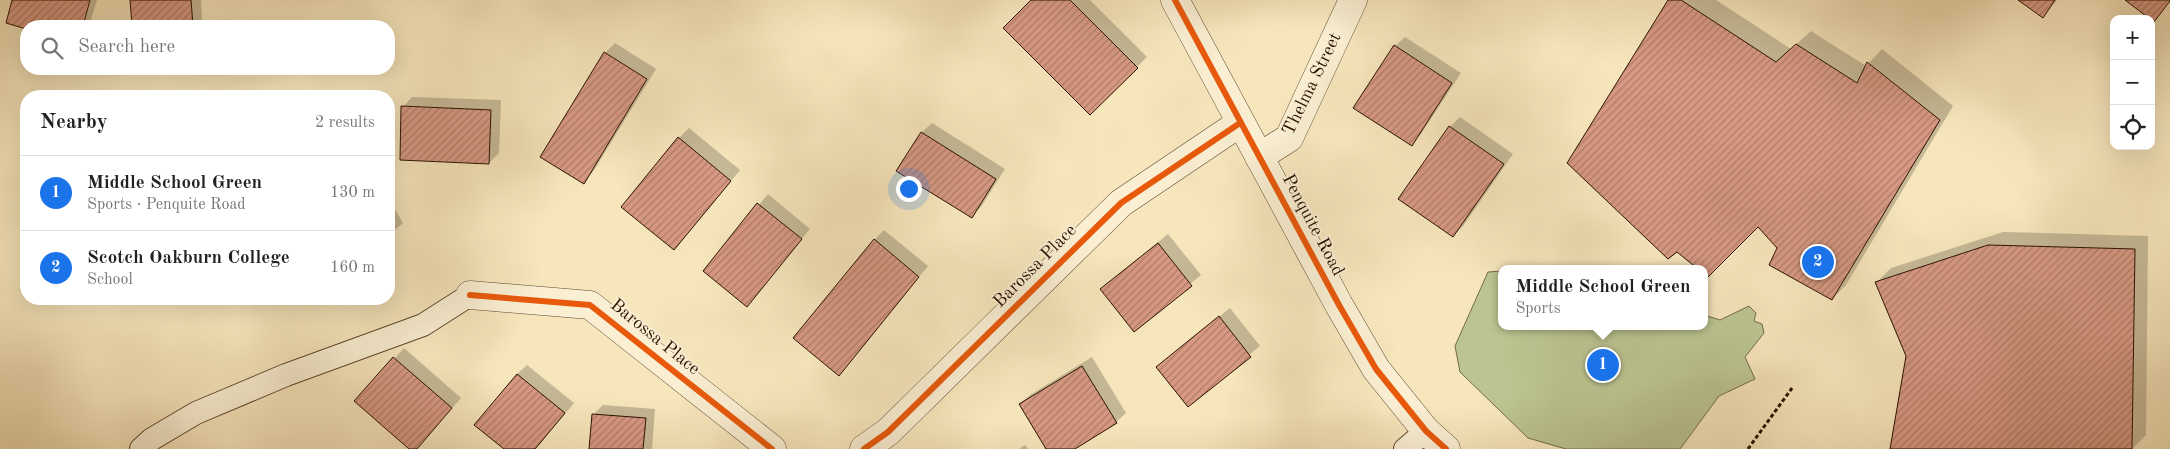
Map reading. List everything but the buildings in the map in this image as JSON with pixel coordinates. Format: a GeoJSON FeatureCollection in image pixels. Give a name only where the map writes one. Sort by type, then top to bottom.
{"type":"FeatureCollection","features":[{"type":"Feature","properties":{"kind":"street","name":"Penquite Road"},"geometry":{"type":"LineString","coordinates":[[1175,0],[1240,123],[1376,369],[1436,440]]}},
{"type":"Feature","properties":{"kind":"street","name":"Thelma Street"},"geometry":{"type":"LineString","coordinates":[[1259,157],[1289,138],[1353,0]]}},
{"type":"Feature","properties":{"kind":"street","name":"Barossa Place"},"geometry":{"type":"LineString","coordinates":[[864,449],[888,432],[1121,203],[1240,123]]}},
{"type":"Feature","properties":{"kind":"street","name":"Barossa Place"},"geometry":{"type":"LineString","coordinates":[[470,296],[590,304],[772,449]]}},
{"type":"Feature","properties":{"kind":"lane"},"geometry":{"type":"LineString","coordinates":[[141,449],[152,439],[196,413],[286,375],[423,325],[470,296]]}},
{"type":"Feature","properties":{"kind":"lane"},"geometry":{"type":"LineString","coordinates":[[1405,449],[1436,440]]}},
{"type":"Feature","properties":{"kind":"path"},"geometry":{"type":"LineString","coordinates":[[1748,449],[1792,388]]}},
{"type":"Feature","properties":{"kind":"green space"},"geometry":{"type":"Polygon","coordinates":[[[1498,271],[1498,330],[1708,330],[1708,316],[1720,320],[1749,306],[1756,313],[1754,321],[1762,324],[1764,333],[1745,357],[1755,379],[1719,396],[1680,449],[1566,449],[1528,438],[1460,372],[1455,346],[1488,272],[1498,271]]]}},
{"type":"Feature","properties":{"kind":"cycle path"},"geometry":{"type":"LineString","coordinates":[[1175,0],[1339,305],[1376,369],[1426,431],[1446,449]]}},
{"type":"Feature","properties":{"kind":"cycle path"},"geometry":{"type":"LineString","coordinates":[[864,449],[888,432],[1121,203],[1240,123]]}},
{"type":"Feature","properties":{"kind":"cycle path"},"geometry":{"type":"LineString","coordinates":[[470,295],[590,305],[772,449]]}},
{"type":"Feature","properties":{"kind":"place","name":"Scotch Oakburn College"},"geometry":{"type":"Point","coordinates":[1818,262]}},
{"type":"Feature","properties":{"kind":"place","name":"Middle School Green"},"geometry":{"type":"Point","coordinates":[1603,365]}}]}
